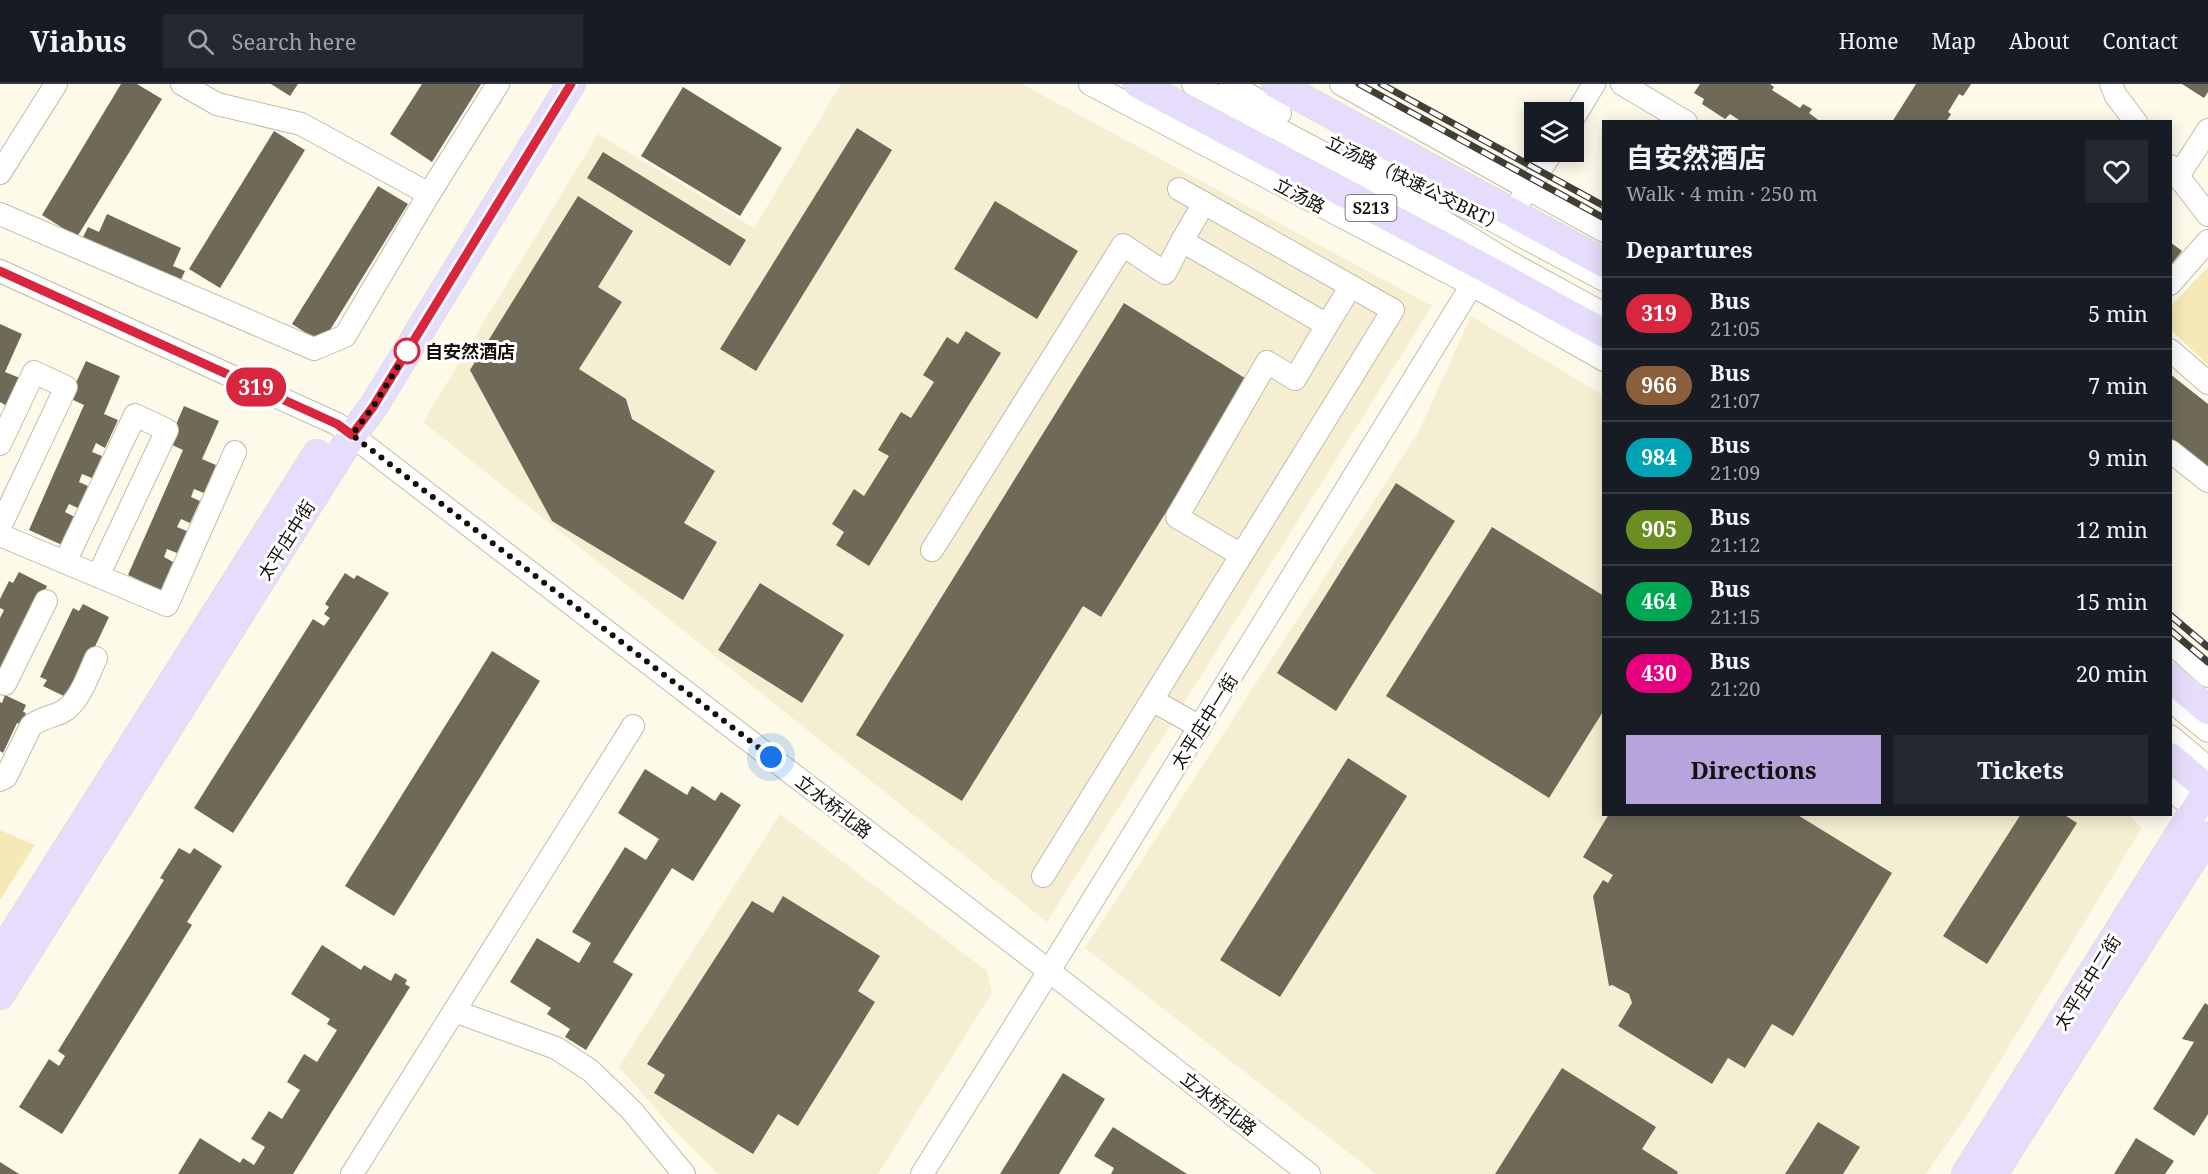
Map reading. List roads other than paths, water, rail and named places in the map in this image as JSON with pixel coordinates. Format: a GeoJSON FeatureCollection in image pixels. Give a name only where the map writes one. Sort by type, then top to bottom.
{"type":"FeatureCollection","features":[{"type":"Feature","properties":{"kind":"main road","name":"太平庄中街"},"geometry":{"type":"LineString","coordinates":[[0,995],[344,429],[365,389],[550,84]]}},
{"type":"Feature","properties":{"kind":"main road","name":"太平庄中街"},"geometry":{"type":"LineString","coordinates":[[0,955],[256,548],[344,429],[373,407],[571,84]]}},
{"type":"Feature","properties":{"kind":"main road","name":"立汤路"},"geometry":{"type":"LineString","coordinates":[[1138,84],[1478,276],[1602,332]]}},
{"type":"Feature","properties":{"kind":"main road"},"geometry":{"type":"LineString","coordinates":[[1276,84],[1602,262]]}},
{"type":"Feature","properties":{"kind":"main road"},"geometry":{"type":"LineString","coordinates":[[2172,680],[2208,710]]}},
{"type":"Feature","properties":{"kind":"main road"},"geometry":{"type":"LineString","coordinates":[[2172,760],[2205,802]]}},
{"type":"Feature","properties":{"kind":"main road","name":"太平庄中二街"},"geometry":{"type":"LineString","coordinates":[[1966,1174],[2205,802]]}},
{"type":"Feature","properties":{"kind":"main road","name":"太平庄中二街"},"geometry":{"type":"LineString","coordinates":[[1993,1174],[2208,835]]}},
{"type":"Feature","properties":{"kind":"street"},"geometry":{"type":"LineString","coordinates":[[0,173],[56,84]]}},
{"type":"Feature","properties":{"kind":"street"},"geometry":{"type":"LineString","coordinates":[[182,84],[216,104],[301,124],[429,194]]}},
{"type":"Feature","properties":{"kind":"street"},"geometry":{"type":"LineString","coordinates":[[0,214],[314,349],[345,336],[429,194],[498,84]]}},
{"type":"Feature","properties":{"kind":"street","name":"立汤路"},"geometry":{"type":"LineString","coordinates":[[1090,84],[1478,276],[1602,359]]}},
{"type":"Feature","properties":{"kind":"street","name":"立汤路（快速公交BRT）"},"geometry":{"type":"LineString","coordinates":[[1193,84],[1385,186],[1509,262],[1602,313]]}},
{"type":"Feature","properties":{"kind":"street","name":"立汤路（快速公交BRT）"},"geometry":{"type":"LineString","coordinates":[[1230,84],[1389,172],[1481,214],[1602,279]]}},
{"type":"Feature","properties":{"kind":"street"},"geometry":{"type":"LineString","coordinates":[[1341,84],[1602,230]]}},
{"type":"Feature","properties":{"kind":"street"},"geometry":{"type":"LineString","coordinates":[[1583,102],[1594,84]]}},
{"type":"Feature","properties":{"kind":"street"},"geometry":{"type":"LineString","coordinates":[[1622,84],[1683,120]]}},
{"type":"Feature","properties":{"kind":"street"},"geometry":{"type":"LineString","coordinates":[[2111,84],[2116,96],[2134,120]]}},
{"type":"Feature","properties":{"kind":"street"},"geometry":{"type":"LineString","coordinates":[[2208,130],[2174,171],[2208,215]]}},
{"type":"Feature","properties":{"kind":"street"},"geometry":{"type":"LineString","coordinates":[[1513,212],[1545,162]]}},
{"type":"Feature","properties":{"kind":"street"},"geometry":{"type":"LineString","coordinates":[[1043,876],[1393,310],[1179,189]]}},
{"type":"Feature","properties":{"kind":"street"},"geometry":{"type":"LineString","coordinates":[[932,550],[1123,245],[1165,273],[1204,203]]}},
{"type":"Feature","properties":{"kind":"street"},"geometry":{"type":"LineString","coordinates":[[1182,241],[1327,325]]}},
{"type":"Feature","properties":{"kind":"street"},"geometry":{"type":"LineString","coordinates":[[2172,282],[2208,241]]}},
{"type":"Feature","properties":{"kind":"street","name":"立水桥北路"},"geometry":{"type":"LineString","coordinates":[[0,271],[344,429],[1050,971],[1309,1174]]}},
{"type":"Feature","properties":{"kind":"street","name":"太平庄中一街"},"geometry":{"type":"LineString","coordinates":[[922,1174],[1050,971],[1478,276]]}},
{"type":"Feature","properties":{"kind":"street"},"geometry":{"type":"LineString","coordinates":[[1241,555],[1177,516],[1267,362],[1295,379],[1351,286]]}},
{"type":"Feature","properties":{"kind":"street"},"geometry":{"type":"LineString","coordinates":[[2172,352],[2208,383]]}},
{"type":"Feature","properties":{"kind":"street"},"geometry":{"type":"LineString","coordinates":[[0,444],[34,372],[66,387],[0,527]]}},
{"type":"Feature","properties":{"kind":"street"},"geometry":{"type":"LineString","coordinates":[[65,562],[135,415],[167,430],[98,576]]}},
{"type":"Feature","properties":{"kind":"street"},"geometry":{"type":"LineString","coordinates":[[0,535],[166,605],[235,452]]}},
{"type":"Feature","properties":{"kind":"street"},"geometry":{"type":"LineString","coordinates":[[2172,454],[2208,481]]}},
{"type":"Feature","properties":{"kind":"street"},"geometry":{"type":"LineString","coordinates":[[0,682],[5,684],[46,601]]}},
{"type":"Feature","properties":{"kind":"street"},"geometry":{"type":"LineString","coordinates":[[2172,644],[2208,676]]}},
{"type":"Feature","properties":{"kind":"street"},"geometry":{"type":"LineString","coordinates":[[0,780],[6,777],[31,726],[63,711],[74,702],[96,658]]}},
{"type":"Feature","properties":{"kind":"street"},"geometry":{"type":"LineString","coordinates":[[1152,699],[1200,727]]}},
{"type":"Feature","properties":{"kind":"street"},"geometry":{"type":"LineString","coordinates":[[2172,701],[2208,731]]}},
{"type":"Feature","properties":{"kind":"street"},"geometry":{"type":"LineString","coordinates":[[352,1174],[633,726]]}},
{"type":"Feature","properties":{"kind":"street"},"geometry":{"type":"LineString","coordinates":[[2172,738],[2208,768]]}},
{"type":"Feature","properties":{"kind":"street"},"geometry":{"type":"LineString","coordinates":[[2172,790],[2205,802]]}},
{"type":"Feature","properties":{"kind":"street"},"geometry":{"type":"LineString","coordinates":[[454,1011],[556,1048],[591,1071],[632,1111],[684,1174]]}},
{"type":"Feature","properties":{"kind":"railway"},"geometry":{"type":"LineString","coordinates":[[1359,84],[1602,217]]}},
{"type":"Feature","properties":{"kind":"railway"},"geometry":{"type":"LineString","coordinates":[[1381,84],[1602,205]]}},
{"type":"Feature","properties":{"kind":"railway"},"geometry":{"type":"LineString","coordinates":[[2172,617],[2208,647]]}},
{"type":"Feature","properties":{"kind":"railway"},"geometry":{"type":"LineString","coordinates":[[2172,632],[2208,662]]}},
{"type":"Feature","properties":{"kind":"place","name":"自安然酒店"},"geometry":{"type":"Point","coordinates":[407,351]}}]}
